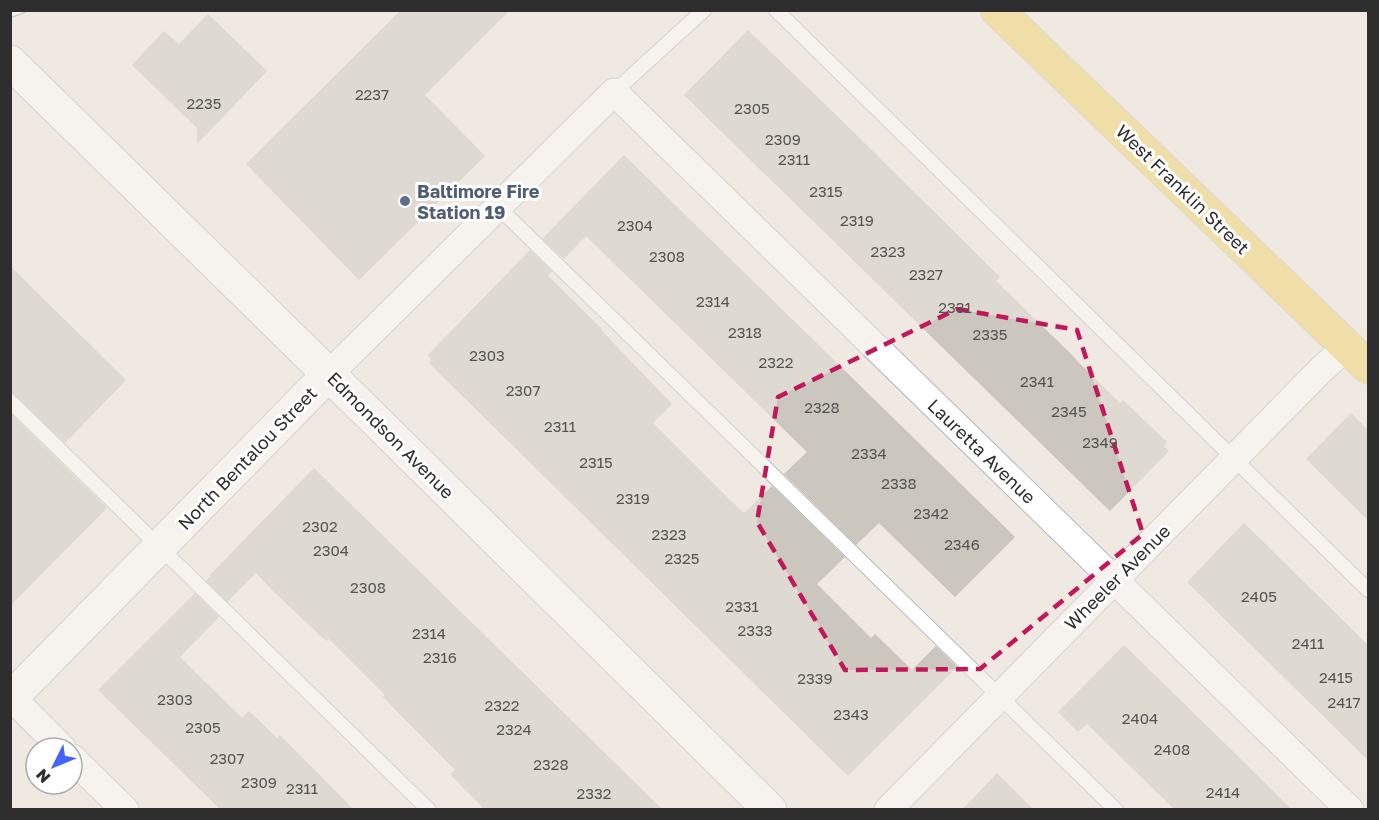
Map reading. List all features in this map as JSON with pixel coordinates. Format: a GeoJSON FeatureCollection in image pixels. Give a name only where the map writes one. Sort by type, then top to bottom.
{"type":"FeatureCollection","features":[{"type":"Feature","properties":{"kind":"main road","name":"West Franklin Street"},"geometry":{"type":"LineString","coordinates":[[997,10],[1358,356]]}},
{"type":"Feature","properties":{"kind":"main road","name":"Edmondson Avenue"},"geometry":{"type":"LineString","coordinates":[[10,62],[770,810]]}},
{"type":"Feature","properties":{"kind":"main road","name":"North Bentalou Street"},"geometry":{"type":"LineString","coordinates":[[11,699],[329,374]]}},
{"type":"Feature","properties":{"kind":"street","name":"North Bentalou Street"},"geometry":{"type":"LineString","coordinates":[[329,374],[614,92]]}},
{"type":"Feature","properties":{"kind":"street","name":"Lauretta Avenue"},"geometry":{"type":"LineString","coordinates":[[614,92],[1350,810]]}},
{"type":"Feature","properties":{"kind":"street","name":"Wheeler Avenue"},"geometry":{"type":"LineString","coordinates":[[888,810],[1321,370],[1358,356]]}},
{"type":"Feature","properties":{"kind":"street"},"geometry":{"type":"LineString","coordinates":[[11,699],[50,736]]}},
{"type":"Feature","properties":{"kind":"street"},"geometry":{"type":"LineString","coordinates":[[84,770],[125,810]]}},
{"type":"Feature","properties":{"kind":"lane"},"geometry":{"type":"LineString","coordinates":[[614,92],[704,10]]}},
{"type":"Feature","properties":{"kind":"lane"},"geometry":{"type":"LineString","coordinates":[[776,10],[1368,590]]}},
{"type":"Feature","properties":{"kind":"lane"},"geometry":{"type":"LineString","coordinates":[[498,207],[1116,810]]}},
{"type":"Feature","properties":{"kind":"lane"},"geometry":{"type":"LineString","coordinates":[[11,403],[429,810]]}},
{"type":"Feature","properties":{"kind":"highlighted area"},"geometry":{"type":"Polygon","coordinates":[[[957,309],[1077,330],[1143,534],[980,669],[845,670],[757,522],[778,397],[957,309]]]}},
{"type":"Feature","properties":{"kind":"building"},"geometry":{"type":"Polygon","coordinates":[[[402,10],[509,10],[424,95],[484,156],[359,279],[247,164],[402,10]]]}},
{"type":"Feature","properties":{"kind":"building"},"geometry":{"type":"Polygon","coordinates":[[[208,15],[266,71],[198,142],[198,128],[133,65],[164,32],[179,45],[208,15]]]}},
{"type":"Feature","properties":{"kind":"building"},"geometry":{"type":"Polygon","coordinates":[[[748,31],[999,277],[995,281],[1073,358],[1120,404],[1123,401],[1166,442],[1163,446],[1168,451],[1110,510],[685,95],[748,31]]]}},
{"type":"Feature","properties":{"kind":"building"},"geometry":{"type":"Polygon","coordinates":[[[624,156],[1014,537],[955,596],[879,522],[856,544],[785,474],[808,452],[586,235],[564,258],[543,239],[624,156]]]}},
{"type":"Feature","properties":{"kind":"building"},"geometry":{"type":"Polygon","coordinates":[[[530,251],[551,271],[547,276],[601,329],[671,404],[652,423],[725,496],[744,514],[772,487],[844,557],[816,584],[871,639],[875,635],[912,671],[936,647],[956,667],[848,775],[430,363],[432,361],[429,355],[530,251]]]}},
{"type":"Feature","properties":{"kind":"building"},"geometry":{"type":"Polygon","coordinates":[[[10,267],[125,380],[65,442],[16,395],[10,392],[10,267]]]}},
{"type":"Feature","properties":{"kind":"building"},"geometry":{"type":"Polygon","coordinates":[[[10,414],[106,508],[10,605],[10,414]]]}},
{"type":"Feature","properties":{"kind":"building"},"geometry":{"type":"Polygon","coordinates":[[[1351,414],[1368,431],[1368,519],[1307,459],[1351,414]]]}},
{"type":"Feature","properties":{"kind":"building"},"geometry":{"type":"Polygon","coordinates":[[[314,469],[662,810],[486,810],[451,774],[456,770],[384,697],[386,695],[329,638],[326,640],[256,572],[227,601],[207,581],[314,469]]]}},
{"type":"Feature","properties":{"kind":"building"},"geometry":{"type":"Polygon","coordinates":[[[1244,524],[1368,646],[1368,759],[1188,582],[1244,524]]]}},
{"type":"Feature","properties":{"kind":"building"},"geometry":{"type":"Polygon","coordinates":[[[195,594],[218,617],[179,657],[242,719],[249,712],[277,739],[280,736],[353,810],[222,810],[99,690],[195,594]]]}},
{"type":"Feature","properties":{"kind":"building"},"geometry":{"type":"Polygon","coordinates":[[[1124,646],[1291,810],[1176,810],[1087,723],[1078,731],[1059,712],[1124,646]]]}},
{"type":"Feature","properties":{"kind":"building"},"geometry":{"type":"Polygon","coordinates":[[[997,774],[1033,810],[963,810],[997,774]]]}},
{"type":"Feature","properties":{"kind":"railway"},"geometry":{"type":"LineString","coordinates":[[10,15],[23,10]]}},
{"type":"Feature","properties":{"kind":"place","name":"Baltimore Fire Station 19"},"geometry":{"type":"Point","coordinates":[405,201]}}]}
